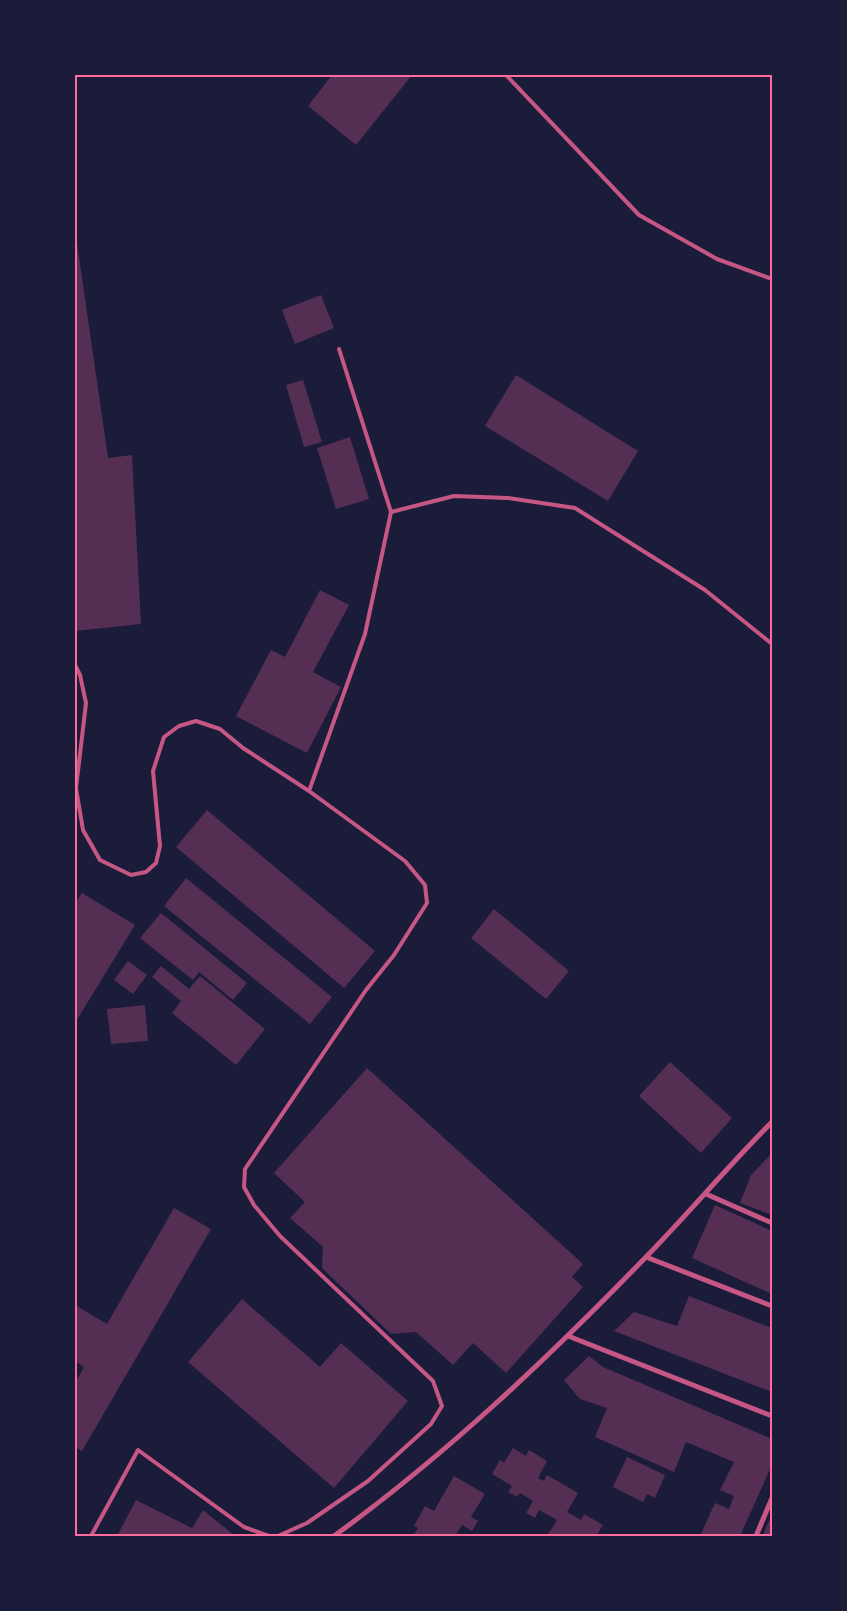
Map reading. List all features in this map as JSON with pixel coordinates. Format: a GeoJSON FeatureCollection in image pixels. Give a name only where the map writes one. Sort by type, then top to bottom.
{"type":"FeatureCollection","features":[{"type":"Feature","properties":{"kind":"street"},"geometry":{"type":"LineString","coordinates":[[334,1536],[391,1493],[496,1405],[646,1257],[772,1122]]}},
{"type":"Feature","properties":{"kind":"street"},"geometry":{"type":"LineString","coordinates":[[706,1194],[772,1223]]}},
{"type":"Feature","properties":{"kind":"street"},"geometry":{"type":"LineString","coordinates":[[646,1257],[772,1306]]}},
{"type":"Feature","properties":{"kind":"street"},"geometry":{"type":"LineString","coordinates":[[568,1336],[772,1416]]}},
{"type":"Feature","properties":{"kind":"street"},"geometry":{"type":"LineString","coordinates":[[756,1536],[772,1498]]}},
{"type":"Feature","properties":{"kind":"lane"},"geometry":{"type":"LineString","coordinates":[[506,75],[639,215],[717,259],[772,280]]}},
{"type":"Feature","properties":{"kind":"lane"},"geometry":{"type":"LineString","coordinates":[[309,791],[365,634],[391,512],[339,349]]}},
{"type":"Feature","properties":{"kind":"lane"},"geometry":{"type":"LineString","coordinates":[[391,512],[454,496],[508,498],[575,508],[704,590],[772,644]]}},
{"type":"Feature","properties":{"kind":"lane"},"geometry":{"type":"LineString","coordinates":[[75,665],[80,675],[86,703],[76,788],[82,830],[100,860],[131,875],[146,872],[156,863],[160,846],[153,771],[164,738],[180,726],[196,721],[220,729],[243,748],[309,791],[405,861],[424,885],[427,903],[394,955],[366,990],[245,1169],[244,1186],[254,1205],[280,1236],[433,1381],[442,1406],[431,1424],[368,1481],[307,1523],[278,1536]]}},
{"type":"Feature","properties":{"kind":"lane"},"geometry":{"type":"LineString","coordinates":[[91,1536],[138,1450],[244,1527],[269,1536]]}},
{"type":"Feature","properties":{"kind":"building"},"geometry":{"type":"Polygon","coordinates":[[[332,75],[412,75],[356,145],[308,106],[332,75]]]}},
{"type":"Feature","properties":{"kind":"building"},"geometry":{"type":"Polygon","coordinates":[[[76,236],[108,458],[132,455],[141,624],[75,631],[76,236]]]}},
{"type":"Feature","properties":{"kind":"building"},"geometry":{"type":"Polygon","coordinates":[[[321,295],[334,328],[295,344],[282,310],[321,295]]]}},
{"type":"Feature","properties":{"kind":"building"},"geometry":{"type":"Polygon","coordinates":[[[516,375],[638,451],[608,501],[485,426],[516,375]]]}},
{"type":"Feature","properties":{"kind":"building"},"geometry":{"type":"Polygon","coordinates":[[[303,380],[322,442],[304,447],[286,385],[303,380]]]}},
{"type":"Feature","properties":{"kind":"building"},"geometry":{"type":"Polygon","coordinates":[[[350,437],[369,499],[336,509],[317,448],[350,437]]]}},
{"type":"Feature","properties":{"kind":"building"},"geometry":{"type":"Polygon","coordinates":[[[320,590],[349,605],[313,672],[341,687],[307,753],[236,716],[271,650],[285,657],[320,590]]]}},
{"type":"Feature","properties":{"kind":"building"},"geometry":{"type":"Polygon","coordinates":[[[207,810],[375,951],[344,988],[176,847],[207,810]]]}},
{"type":"Feature","properties":{"kind":"building"},"geometry":{"type":"Polygon","coordinates":[[[186,878],[332,997],[310,1024],[164,906],[186,878]]]}},
{"type":"Feature","properties":{"kind":"building"},"geometry":{"type":"Polygon","coordinates":[[[82,893],[135,925],[75,1023],[75,904],[82,893]]]}},
{"type":"Feature","properties":{"kind":"building"},"geometry":{"type":"Polygon","coordinates":[[[494,909],[569,971],[546,999],[471,938],[494,909]]]}},
{"type":"Feature","properties":{"kind":"building"},"geometry":{"type":"Polygon","coordinates":[[[161,913],[247,983],[233,1000],[199,972],[193,980],[140,938],[161,913]]]}},
{"type":"Feature","properties":{"kind":"building"},"geometry":{"type":"Polygon","coordinates":[[[128,961],[147,975],[133,994],[114,980],[128,961]]]}},
{"type":"Feature","properties":{"kind":"building"},"geometry":{"type":"Polygon","coordinates":[[[161,966],[189,989],[200,976],[265,1029],[236,1065],[172,1013],[181,1001],[152,977],[161,966]]]}},
{"type":"Feature","properties":{"kind":"building"},"geometry":{"type":"Polygon","coordinates":[[[145,1005],[148,1041],[111,1044],[107,1009],[145,1005]]]}},
{"type":"Feature","properties":{"kind":"building"},"geometry":{"type":"Polygon","coordinates":[[[670,1062],[732,1118],[701,1153],[639,1096],[670,1062]]]}},
{"type":"Feature","properties":{"kind":"building"},"geometry":{"type":"Polygon","coordinates":[[[367,1068],[583,1264],[572,1277],[583,1287],[506,1373],[473,1343],[453,1365],[416,1332],[391,1334],[322,1268],[323,1247],[290,1218],[305,1202],[274,1173],[367,1068]]]}},
{"type":"Feature","properties":{"kind":"building"},"geometry":{"type":"Polygon","coordinates":[[[772,1153],[772,1215],[740,1203],[751,1175],[772,1153]]]}},
{"type":"Feature","properties":{"kind":"building"},"geometry":{"type":"Polygon","coordinates":[[[715,1205],[772,1231],[772,1294],[692,1258],[715,1205]]]}},
{"type":"Feature","properties":{"kind":"building"},"geometry":{"type":"Polygon","coordinates":[[[174,1208],[211,1229],[82,1451],[75,1447],[75,1383],[84,1367],[75,1361],[75,1305],[107,1324],[174,1208]]]}},
{"type":"Feature","properties":{"kind":"building"},"geometry":{"type":"Polygon","coordinates":[[[689,1296],[772,1328],[772,1392],[614,1331],[634,1312],[677,1326],[689,1296]]]}},
{"type":"Feature","properties":{"kind":"building"},"geometry":{"type":"Polygon","coordinates":[[[242,1299],[320,1367],[341,1343],[408,1401],[334,1488],[188,1362],[242,1299]]]}},
{"type":"Feature","properties":{"kind":"building"},"geometry":{"type":"Polygon","coordinates":[[[589,1356],[603,1367],[772,1439],[772,1465],[740,1536],[700,1536],[715,1503],[729,1509],[734,1496],[720,1490],[734,1462],[686,1442],[674,1472],[595,1437],[607,1408],[580,1399],[564,1380],[589,1356]]]}},
{"type":"Feature","properties":{"kind":"building"},"geometry":{"type":"Polygon","coordinates":[[[513,1448],[526,1456],[529,1450],[547,1461],[538,1478],[544,1481],[547,1475],[578,1493],[567,1512],[581,1520],[584,1514],[603,1525],[596,1536],[547,1536],[557,1520],[539,1510],[535,1518],[526,1513],[533,1501],[520,1493],[517,1497],[508,1492],[512,1486],[492,1474],[500,1460],[504,1463],[513,1448]]]}},
{"type":"Feature","properties":{"kind":"building"},"geometry":{"type":"Polygon","coordinates":[[[627,1457],[665,1475],[655,1498],[647,1494],[643,1502],[613,1487],[627,1457]]]}},
{"type":"Feature","properties":{"kind":"building"},"geometry":{"type":"Polygon","coordinates":[[[454,1476],[485,1494],[471,1517],[478,1521],[472,1531],[462,1525],[455,1536],[413,1536],[418,1528],[414,1526],[425,1506],[434,1511],[454,1476]]]}},
{"type":"Feature","properties":{"kind":"building"},"geometry":{"type":"Polygon","coordinates":[[[136,1500],[192,1528],[203,1510],[235,1536],[117,1536],[136,1500]]]}},
{"type":"Feature","properties":{"kind":"building"},"geometry":{"type":"Polygon","coordinates":[[[772,1515],[772,1536],[763,1536],[765,1530],[772,1515]]]}}]}
